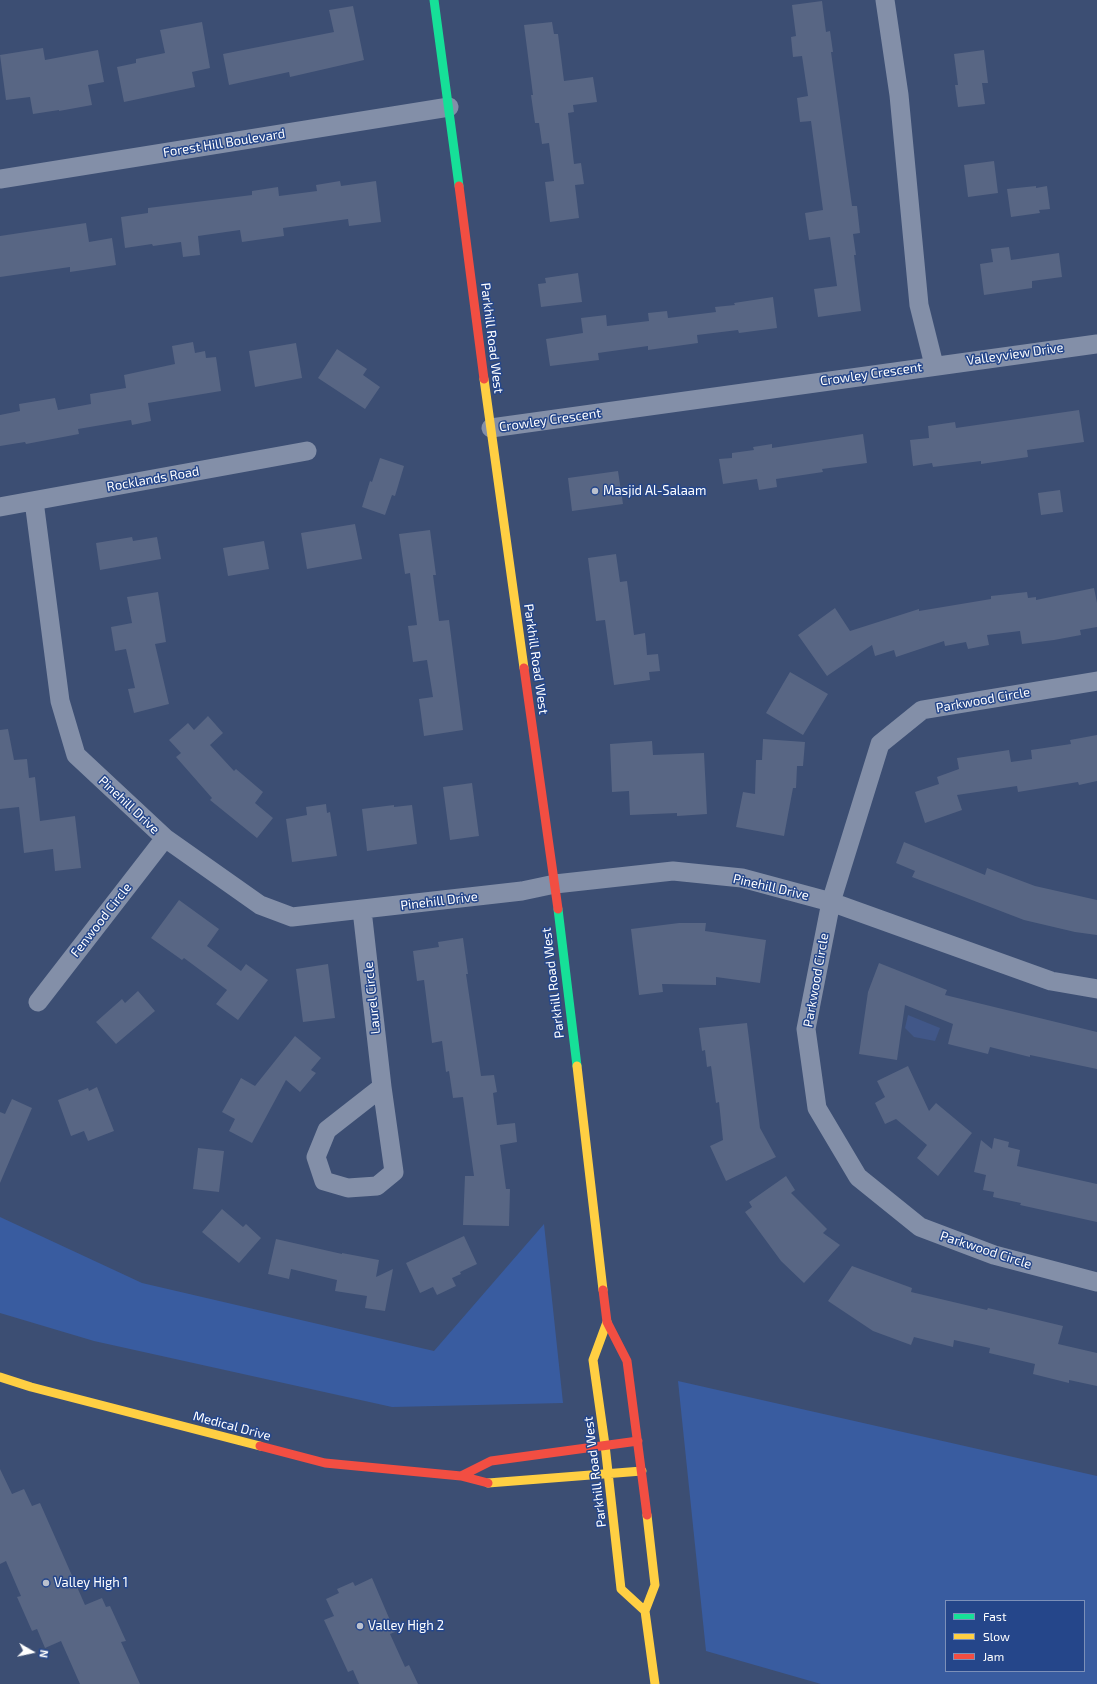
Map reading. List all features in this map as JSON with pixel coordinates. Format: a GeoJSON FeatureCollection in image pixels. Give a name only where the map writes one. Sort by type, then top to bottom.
{"type":"FeatureCollection","features":[{"type":"Feature","properties":{"kind":"main road","name":"Parkhill Road West"},"geometry":{"type":"LineString","coordinates":[[434,0],[491,428],[555,884],[607,1322],[627,1361],[642,1471],[655,1585],[645,1611],[655,1684]]}},
{"type":"Feature","properties":{"kind":"main road","name":"Parkhill Road West"},"geometry":{"type":"LineString","coordinates":[[607,1322],[593,1360],[606,1445],[621,1589],[645,1611]]}},
{"type":"Feature","properties":{"kind":"main road","name":"Medical Drive"},"geometry":{"type":"LineString","coordinates":[[0,1377],[31,1387],[325,1463],[461,1476],[489,1483],[642,1471]]}},
{"type":"Feature","properties":{"kind":"main road"},"geometry":{"type":"LineString","coordinates":[[461,1476],[491,1461],[638,1441]]}},
{"type":"Feature","properties":{"kind":"street","name":"Crowley Crescent"},"geometry":{"type":"LineString","coordinates":[[491,428],[934,365],[919,305],[899,95],[884,0]]}},
{"type":"Feature","properties":{"kind":"street","name":"Forest Hill Boulevard"},"geometry":{"type":"LineString","coordinates":[[0,179],[449,107]]}},
{"type":"Feature","properties":{"kind":"street","name":"Valleyview Drive"},"geometry":{"type":"LineString","coordinates":[[934,365],[1097,344]]}},
{"type":"Feature","properties":{"kind":"street","name":"Rocklands Road"},"geometry":{"type":"LineString","coordinates":[[0,507],[307,451]]}},
{"type":"Feature","properties":{"kind":"street","name":"Pinehill Drive"},"geometry":{"type":"LineString","coordinates":[[34,502],[60,701],[76,755],[164,838],[260,905],[292,917],[522,891],[555,884],[673,871],[742,878],[831,902],[1051,981],[1097,989]]}},
{"type":"Feature","properties":{"kind":"street","name":"Parkwood Circle"},"geometry":{"type":"LineString","coordinates":[[1097,681],[922,710],[880,744],[831,902],[806,1029],[817,1108],[858,1177],[920,1227],[994,1255],[1097,1282]]}},
{"type":"Feature","properties":{"kind":"street","name":"Fenwood Circle"},"geometry":{"type":"LineString","coordinates":[[38,1002],[164,838]]}},
{"type":"Feature","properties":{"kind":"street","name":"Laurel Circle"},"geometry":{"type":"LineString","coordinates":[[362,910],[382,1087],[394,1172],[377,1186],[348,1188],[324,1181],[316,1157],[327,1130],[382,1087]]}},
{"type":"Feature","properties":{"kind":"shaded area"},"geometry":{"type":"Polygon","coordinates":[[[908,1015],[940,1028],[935,1041],[914,1037],[905,1028],[908,1015]]]}},
{"type":"Feature","properties":{"kind":"shaded area"},"geometry":{"type":"Polygon","coordinates":[[[0,1217],[142,1283],[434,1351],[544,1224],[563,1403],[392,1407],[94,1341],[0,1313],[0,1217]]]}},
{"type":"Feature","properties":{"kind":"shaded area"},"geometry":{"type":"Polygon","coordinates":[[[678,1381],[1097,1476],[1097,1684],[821,1684],[706,1651],[678,1381]]]}},
{"type":"Feature","properties":{"kind":"building"},"geometry":{"type":"Polygon","coordinates":[[[822,1],[826,32],[830,31],[833,52],[831,52],[852,206],[857,206],[860,233],[853,234],[861,311],[818,317],[814,289],[837,286],[830,237],[809,240],[805,213],[823,210],[811,121],[800,122],[797,98],[808,96],[802,56],[793,57],[791,37],[796,36],[792,5],[822,1]]]}},
{"type":"Feature","properties":{"kind":"building"},"geometry":{"type":"Polygon","coordinates":[[[353,6],[364,60],[290,77],[289,72],[229,85],[223,54],[334,32],[329,10],[353,6]]]}},
{"type":"Feature","properties":{"kind":"building"},"geometry":{"type":"Polygon","coordinates":[[[202,22],[210,68],[192,72],[195,87],[124,102],[117,67],[136,63],[136,59],[165,53],[160,30],[202,22]]]}},
{"type":"Feature","properties":{"kind":"building"},"geometry":{"type":"Polygon","coordinates":[[[552,22],[554,34],[558,34],[564,81],[593,77],[597,102],[573,105],[574,112],[568,113],[574,164],[581,163],[584,184],[575,185],[579,218],[550,222],[545,182],[554,181],[549,143],[542,144],[539,123],[535,123],[524,25],[552,22]]]}},
{"type":"Feature","properties":{"kind":"building"},"geometry":{"type":"Polygon","coordinates":[[[43,48],[45,60],[98,50],[104,82],[88,85],[92,105],[33,114],[30,97],[6,100],[0,55],[43,48]]]}},
{"type":"Feature","properties":{"kind":"building"},"geometry":{"type":"Polygon","coordinates":[[[984,50],[988,83],[982,83],[985,104],[958,107],[955,85],[958,85],[954,54],[984,50]]]}},
{"type":"Feature","properties":{"kind":"building"},"geometry":{"type":"Polygon","coordinates":[[[994,161],[998,193],[968,197],[964,165],[994,161]]]}},
{"type":"Feature","properties":{"kind":"building"},"geometry":{"type":"Polygon","coordinates":[[[340,181],[341,186],[376,181],[381,222],[349,226],[348,219],[283,228],[284,236],[242,242],[240,230],[198,236],[200,255],[183,257],[181,242],[125,248],[121,217],[148,213],[148,208],[252,195],[252,191],[278,187],[279,196],[317,191],[316,185],[340,181]]]}},
{"type":"Feature","properties":{"kind":"building"},"geometry":{"type":"Polygon","coordinates":[[[1036,186],[1036,188],[1047,186],[1050,209],[1039,210],[1040,213],[1011,217],[1007,189],[1036,186]]]}},
{"type":"Feature","properties":{"kind":"building"},"geometry":{"type":"Polygon","coordinates":[[[86,223],[89,242],[112,238],[116,265],[70,272],[70,267],[0,277],[0,236],[86,223]]]}},
{"type":"Feature","properties":{"kind":"building"},"geometry":{"type":"Polygon","coordinates":[[[1009,247],[1011,260],[1059,253],[1062,277],[1032,281],[1032,288],[984,295],[980,264],[993,262],[991,249],[1009,247]]]}},
{"type":"Feature","properties":{"kind":"building"},"geometry":{"type":"Polygon","coordinates":[[[578,273],[582,302],[541,307],[538,284],[546,283],[545,278],[578,273]]]}},
{"type":"Feature","properties":{"kind":"building"},"geometry":{"type":"Polygon","coordinates":[[[773,297],[777,328],[739,333],[738,330],[697,335],[698,343],[648,350],[648,346],[598,353],[599,360],[550,366],[546,339],[583,333],[581,318],[606,315],[607,326],[649,321],[648,313],[667,311],[668,318],[716,312],[715,307],[735,305],[734,303],[773,297]]]}},
{"type":"Feature","properties":{"kind":"building"},"geometry":{"type":"Polygon","coordinates":[[[193,342],[195,353],[205,351],[206,358],[216,357],[221,391],[148,403],[151,421],[132,425],[131,420],[78,429],[79,434],[26,444],[25,442],[0,446],[0,415],[20,411],[19,404],[55,398],[58,410],[91,404],[90,394],[126,388],[124,375],[175,364],[172,346],[193,342]]]}},
{"type":"Feature","properties":{"kind":"building"},"geometry":{"type":"Polygon","coordinates":[[[296,343],[302,378],[255,387],[249,351],[296,343]]]}},
{"type":"Feature","properties":{"kind":"building"},"geometry":{"type":"Polygon","coordinates":[[[337,349],[367,369],[363,375],[380,387],[365,409],[318,378],[337,349]]]}},
{"type":"Feature","properties":{"kind":"building"},"geometry":{"type":"Polygon","coordinates":[[[1079,410],[1084,442],[1027,450],[1028,457],[981,464],[981,461],[933,467],[932,463],[913,466],[910,440],[929,438],[928,426],[955,422],[956,428],[1079,410]]]}},
{"type":"Feature","properties":{"kind":"building"},"geometry":{"type":"Polygon","coordinates":[[[863,434],[867,463],[822,469],[823,472],[776,479],[777,487],[759,490],[757,479],[723,484],[719,459],[732,458],[732,453],[754,450],[753,447],[772,444],[772,448],[863,434]]]}},
{"type":"Feature","properties":{"kind":"building"},"geometry":{"type":"Polygon","coordinates":[[[380,458],[404,466],[395,496],[392,495],[385,515],[362,507],[370,481],[372,482],[380,458]]]}},
{"type":"Feature","properties":{"kind":"building","name":"Masjid Al-Salaam"},"geometry":{"type":"Polygon","coordinates":[[[618,471],[623,504],[572,511],[568,478],[618,471]]]}},
{"type":"Feature","properties":{"kind":"building"},"geometry":{"type":"Polygon","coordinates":[[[1060,490],[1063,512],[1041,515],[1038,493],[1060,490]]]}},
{"type":"Feature","properties":{"kind":"building"},"geometry":{"type":"Polygon","coordinates":[[[355,524],[362,559],[307,569],[301,533],[355,524]]]}},
{"type":"Feature","properties":{"kind":"building"},"geometry":{"type":"Polygon","coordinates":[[[430,530],[436,575],[433,575],[439,621],[449,620],[463,730],[424,736],[419,699],[433,697],[427,660],[413,662],[408,626],[417,625],[410,573],[405,574],[399,534],[430,530]]]}},
{"type":"Feature","properties":{"kind":"building"},"geometry":{"type":"Polygon","coordinates":[[[132,537],[133,541],[157,537],[161,559],[100,570],[96,543],[132,537]]]}},
{"type":"Feature","properties":{"kind":"building"},"geometry":{"type":"Polygon","coordinates":[[[264,541],[269,569],[228,576],[223,548],[264,541]]]}},
{"type":"Feature","properties":{"kind":"building"},"geometry":{"type":"Polygon","coordinates":[[[616,554],[620,582],[627,581],[634,635],[645,633],[647,655],[658,654],[660,671],[649,672],[650,680],[614,685],[605,620],[596,621],[588,558],[616,554]]]}},
{"type":"Feature","properties":{"kind":"building"},"geometry":{"type":"Polygon","coordinates":[[[1094,588],[1097,603],[1097,627],[1080,630],[1081,635],[1054,640],[1022,644],[1020,631],[987,635],[989,645],[968,649],[966,642],[945,646],[944,641],[896,657],[894,650],[875,656],[872,645],[827,676],[798,635],[835,608],[850,631],[919,609],[919,611],[991,599],[991,596],[1027,592],[1028,598],[1036,597],[1036,600],[1094,588]]]}},
{"type":"Feature","properties":{"kind":"building"},"geometry":{"type":"Polygon","coordinates":[[[158,592],[166,642],[155,644],[169,704],[134,713],[128,689],[135,688],[126,649],[115,651],[111,627],[132,623],[127,597],[158,592]]]}},
{"type":"Feature","properties":{"kind":"building"},"geometry":{"type":"Polygon","coordinates":[[[790,672],[828,694],[803,735],[766,713],[790,672]]]}},
{"type":"Feature","properties":{"kind":"building"},"geometry":{"type":"Polygon","coordinates":[[[208,716],[223,733],[210,745],[234,771],[236,769],[263,792],[255,803],[273,818],[257,838],[210,800],[212,798],[176,757],[181,753],[169,740],[188,723],[194,730],[208,716]]]}},
{"type":"Feature","properties":{"kind":"building"},"geometry":{"type":"Polygon","coordinates":[[[8,729],[14,760],[27,759],[29,778],[35,777],[40,821],[75,816],[81,868],[55,871],[53,849],[24,853],[19,807],[0,809],[0,730],[8,729]]]}},
{"type":"Feature","properties":{"kind":"building"},"geometry":{"type":"Polygon","coordinates":[[[1097,735],[1097,781],[1079,785],[1078,782],[1018,792],[1017,786],[957,795],[962,810],[925,823],[915,792],[939,784],[937,777],[959,769],[957,758],[1009,750],[1011,762],[1032,759],[1031,750],[1071,744],[1070,740],[1097,735]]]}},
{"type":"Feature","properties":{"kind":"building"},"geometry":{"type":"Polygon","coordinates":[[[763,739],[805,742],[803,766],[797,766],[796,788],[793,788],[784,836],[736,827],[743,792],[755,794],[756,760],[762,760],[763,739]]]}},
{"type":"Feature","properties":{"kind":"building"},"geometry":{"type":"Polygon","coordinates":[[[652,741],[653,755],[704,753],[707,814],[677,816],[677,813],[630,815],[629,791],[612,792],[610,744],[652,741]]]}},
{"type":"Feature","properties":{"kind":"building"},"geometry":{"type":"Polygon","coordinates":[[[472,783],[479,836],[450,840],[443,787],[472,783]]]}},
{"type":"Feature","properties":{"kind":"building"},"geometry":{"type":"Polygon","coordinates":[[[326,804],[327,813],[330,812],[337,856],[292,862],[286,819],[307,815],[306,807],[326,804]]]}},
{"type":"Feature","properties":{"kind":"building"},"geometry":{"type":"Polygon","coordinates":[[[394,805],[394,807],[412,805],[417,844],[367,851],[362,809],[394,805]]]}},
{"type":"Feature","properties":{"kind":"building"},"geometry":{"type":"Polygon","coordinates":[[[904,842],[985,875],[987,868],[1035,886],[1097,900],[1097,935],[1075,932],[1024,920],[912,877],[915,871],[896,863],[904,842]]]}},
{"type":"Feature","properties":{"kind":"building"},"geometry":{"type":"Polygon","coordinates":[[[179,900],[219,929],[207,946],[241,971],[246,964],[268,980],[238,1020],[216,1004],[227,990],[184,958],[182,960],[151,938],[179,900]]]}},
{"type":"Feature","properties":{"kind":"building"},"geometry":{"type":"Polygon","coordinates":[[[679,923],[706,923],[705,931],[766,940],[760,983],[716,977],[716,985],[662,984],[663,992],[639,995],[631,929],[679,923]]]}},
{"type":"Feature","properties":{"kind":"building"},"geometry":{"type":"Polygon","coordinates":[[[463,938],[468,974],[466,974],[481,1076],[494,1075],[497,1092],[493,1093],[497,1125],[515,1123],[517,1142],[500,1145],[506,1189],[510,1189],[509,1226],[463,1225],[465,1176],[474,1176],[463,1097],[453,1098],[449,1071],[446,1072],[442,1041],[432,1043],[424,980],[417,981],[413,951],[439,947],[438,942],[463,938]]]}},
{"type":"Feature","properties":{"kind":"building"},"geometry":{"type":"Polygon","coordinates":[[[879,963],[947,990],[945,995],[1097,1032],[1097,1069],[1030,1055],[1030,1057],[990,1047],[988,1054],[948,1044],[953,1024],[905,1005],[897,1060],[859,1054],[868,992],[879,963]]]}},
{"type":"Feature","properties":{"kind":"building"},"geometry":{"type":"Polygon","coordinates":[[[328,964],[335,1018],[303,1022],[296,969],[328,964]]]}},
{"type":"Feature","properties":{"kind":"building"},"geometry":{"type":"Polygon","coordinates":[[[138,991],[155,1011],[116,1044],[96,1022],[122,999],[125,1003],[138,991]]]}},
{"type":"Feature","properties":{"kind":"building"},"geometry":{"type":"Polygon","coordinates":[[[747,1023],[760,1128],[776,1157],[726,1181],[710,1146],[723,1140],[719,1102],[716,1103],[711,1066],[707,1067],[705,1050],[702,1051],[699,1028],[747,1023]]]}},
{"type":"Feature","properties":{"kind":"building"},"geometry":{"type":"Polygon","coordinates":[[[295,1036],[321,1058],[311,1070],[316,1073],[300,1092],[286,1080],[252,1143],[229,1131],[235,1119],[222,1112],[241,1078],[255,1086],[295,1036]]]}},
{"type":"Feature","properties":{"kind":"building"},"geometry":{"type":"Polygon","coordinates":[[[908,1066],[929,1111],[936,1103],[972,1133],[938,1176],[917,1158],[927,1145],[896,1119],[885,1124],[875,1103],[885,1097],[877,1081],[908,1066]]]}},
{"type":"Feature","properties":{"kind":"building"},"geometry":{"type":"Polygon","coordinates":[[[97,1087],[114,1131],[88,1141],[84,1131],[71,1136],[58,1100],[88,1088],[89,1091],[97,1087]]]}},
{"type":"Feature","properties":{"kind":"building"},"geometry":{"type":"Polygon","coordinates":[[[12,1099],[32,1108],[0,1183],[0,1112],[5,1114],[12,1099]]]}},
{"type":"Feature","properties":{"kind":"building"},"geometry":{"type":"Polygon","coordinates":[[[994,1138],[1009,1142],[1008,1147],[1020,1150],[1017,1166],[1097,1184],[1097,1222],[1020,1205],[1021,1203],[993,1197],[994,1192],[983,1190],[986,1175],[974,1172],[981,1140],[992,1149],[994,1138]]]}},
{"type":"Feature","properties":{"kind":"building"},"geometry":{"type":"Polygon","coordinates":[[[198,1148],[224,1151],[219,1192],[193,1189],[198,1148]]]}},
{"type":"Feature","properties":{"kind":"building"},"geometry":{"type":"Polygon","coordinates":[[[786,1176],[795,1190],[791,1193],[827,1229],[823,1233],[840,1245],[804,1283],[781,1261],[745,1212],[752,1207],[749,1202],[786,1176]]]}},
{"type":"Feature","properties":{"kind":"building"},"geometry":{"type":"Polygon","coordinates":[[[222,1209],[243,1227],[246,1224],[261,1238],[239,1263],[202,1232],[222,1209]]]}},
{"type":"Feature","properties":{"kind":"building"},"geometry":{"type":"Polygon","coordinates":[[[464,1236],[477,1264],[460,1272],[461,1274],[452,1278],[456,1286],[437,1295],[433,1287],[420,1293],[406,1263],[464,1236]]]}},
{"type":"Feature","properties":{"kind":"building"},"geometry":{"type":"Polygon","coordinates":[[[276,1239],[342,1254],[379,1260],[376,1277],[393,1269],[385,1311],[365,1308],[367,1296],[335,1291],[337,1280],[291,1269],[289,1279],[268,1274],[276,1239]]]}},
{"type":"Feature","properties":{"kind":"building"},"geometry":{"type":"Polygon","coordinates":[[[852,1266],[912,1288],[911,1292],[1063,1326],[1058,1344],[1097,1353],[1097,1386],[1069,1380],[1069,1383],[1033,1374],[1035,1364],[989,1353],[990,1348],[954,1340],[953,1347],[914,1337],[911,1345],[873,1331],[828,1301],[852,1266]]]}},
{"type":"Feature","properties":{"kind":"building","name":"Valley High 1"},"geometry":{"type":"Polygon","coordinates":[[[0,1469],[12,1494],[24,1489],[32,1506],[40,1503],[85,1605],[102,1598],[106,1607],[110,1606],[126,1641],[121,1642],[140,1684],[80,1684],[61,1641],[45,1648],[37,1629],[32,1631],[17,1597],[21,1596],[6,1561],[0,1564],[0,1469]]]}},
{"type":"Feature","properties":{"kind":"building","name":"Valley High 2"},"geometry":{"type":"Polygon","coordinates":[[[372,1578],[395,1632],[390,1634],[405,1667],[409,1665],[418,1684],[359,1684],[353,1670],[348,1672],[324,1620],[334,1616],[326,1599],[339,1593],[337,1589],[353,1582],[355,1586],[372,1578]]]}},
{"type":"Feature","properties":{"kind":"traffic: fast"},"geometry":{"type":"LineString","coordinates":[[434,0],[459,186]]}},
{"type":"Feature","properties":{"kind":"traffic: fast"},"geometry":{"type":"LineString","coordinates":[[558,909],[577,1066]]}},
{"type":"Feature","properties":{"kind":"traffic: slow"},"geometry":{"type":"LineString","coordinates":[[484,379],[524,668]]}},
{"type":"Feature","properties":{"kind":"traffic: slow"},"geometry":{"type":"LineString","coordinates":[[577,1066],[603,1290]]}},
{"type":"Feature","properties":{"kind":"traffic: slow"},"geometry":{"type":"LineString","coordinates":[[607,1322],[593,1360],[605,1445],[621,1589],[645,1611]]}},
{"type":"Feature","properties":{"kind":"traffic: slow"},"geometry":{"type":"LineString","coordinates":[[0,1377],[31,1387],[260,1446]]}},
{"type":"Feature","properties":{"kind":"traffic: slow"},"geometry":{"type":"LineString","coordinates":[[488,1483],[642,1471]]}},
{"type":"Feature","properties":{"kind":"traffic: slow"},"geometry":{"type":"LineString","coordinates":[[647,1515],[655,1585],[645,1611],[655,1684]]}},
{"type":"Feature","properties":{"kind":"traffic: jam"},"geometry":{"type":"LineString","coordinates":[[459,186],[484,379]]}},
{"type":"Feature","properties":{"kind":"traffic: jam"},"geometry":{"type":"LineString","coordinates":[[524,668],[558,909]]}},
{"type":"Feature","properties":{"kind":"traffic: jam"},"geometry":{"type":"LineString","coordinates":[[603,1290],[607,1322],[627,1361],[647,1515]]}},
{"type":"Feature","properties":{"kind":"traffic: jam"},"geometry":{"type":"LineString","coordinates":[[461,1476],[491,1461],[638,1441]]}},
{"type":"Feature","properties":{"kind":"traffic: jam"},"geometry":{"type":"LineString","coordinates":[[260,1446],[325,1463],[461,1476],[488,1483]]}},
{"type":"Feature","properties":{"kind":"place","name":"Masjid Al-Salaam"},"geometry":{"type":"Point","coordinates":[595,491]}},
{"type":"Feature","properties":{"kind":"place","name":"Valley High 1"},"geometry":{"type":"Point","coordinates":[46,1583]}},
{"type":"Feature","properties":{"kind":"place","name":"Valley High 2"},"geometry":{"type":"Point","coordinates":[360,1626]}}]}
